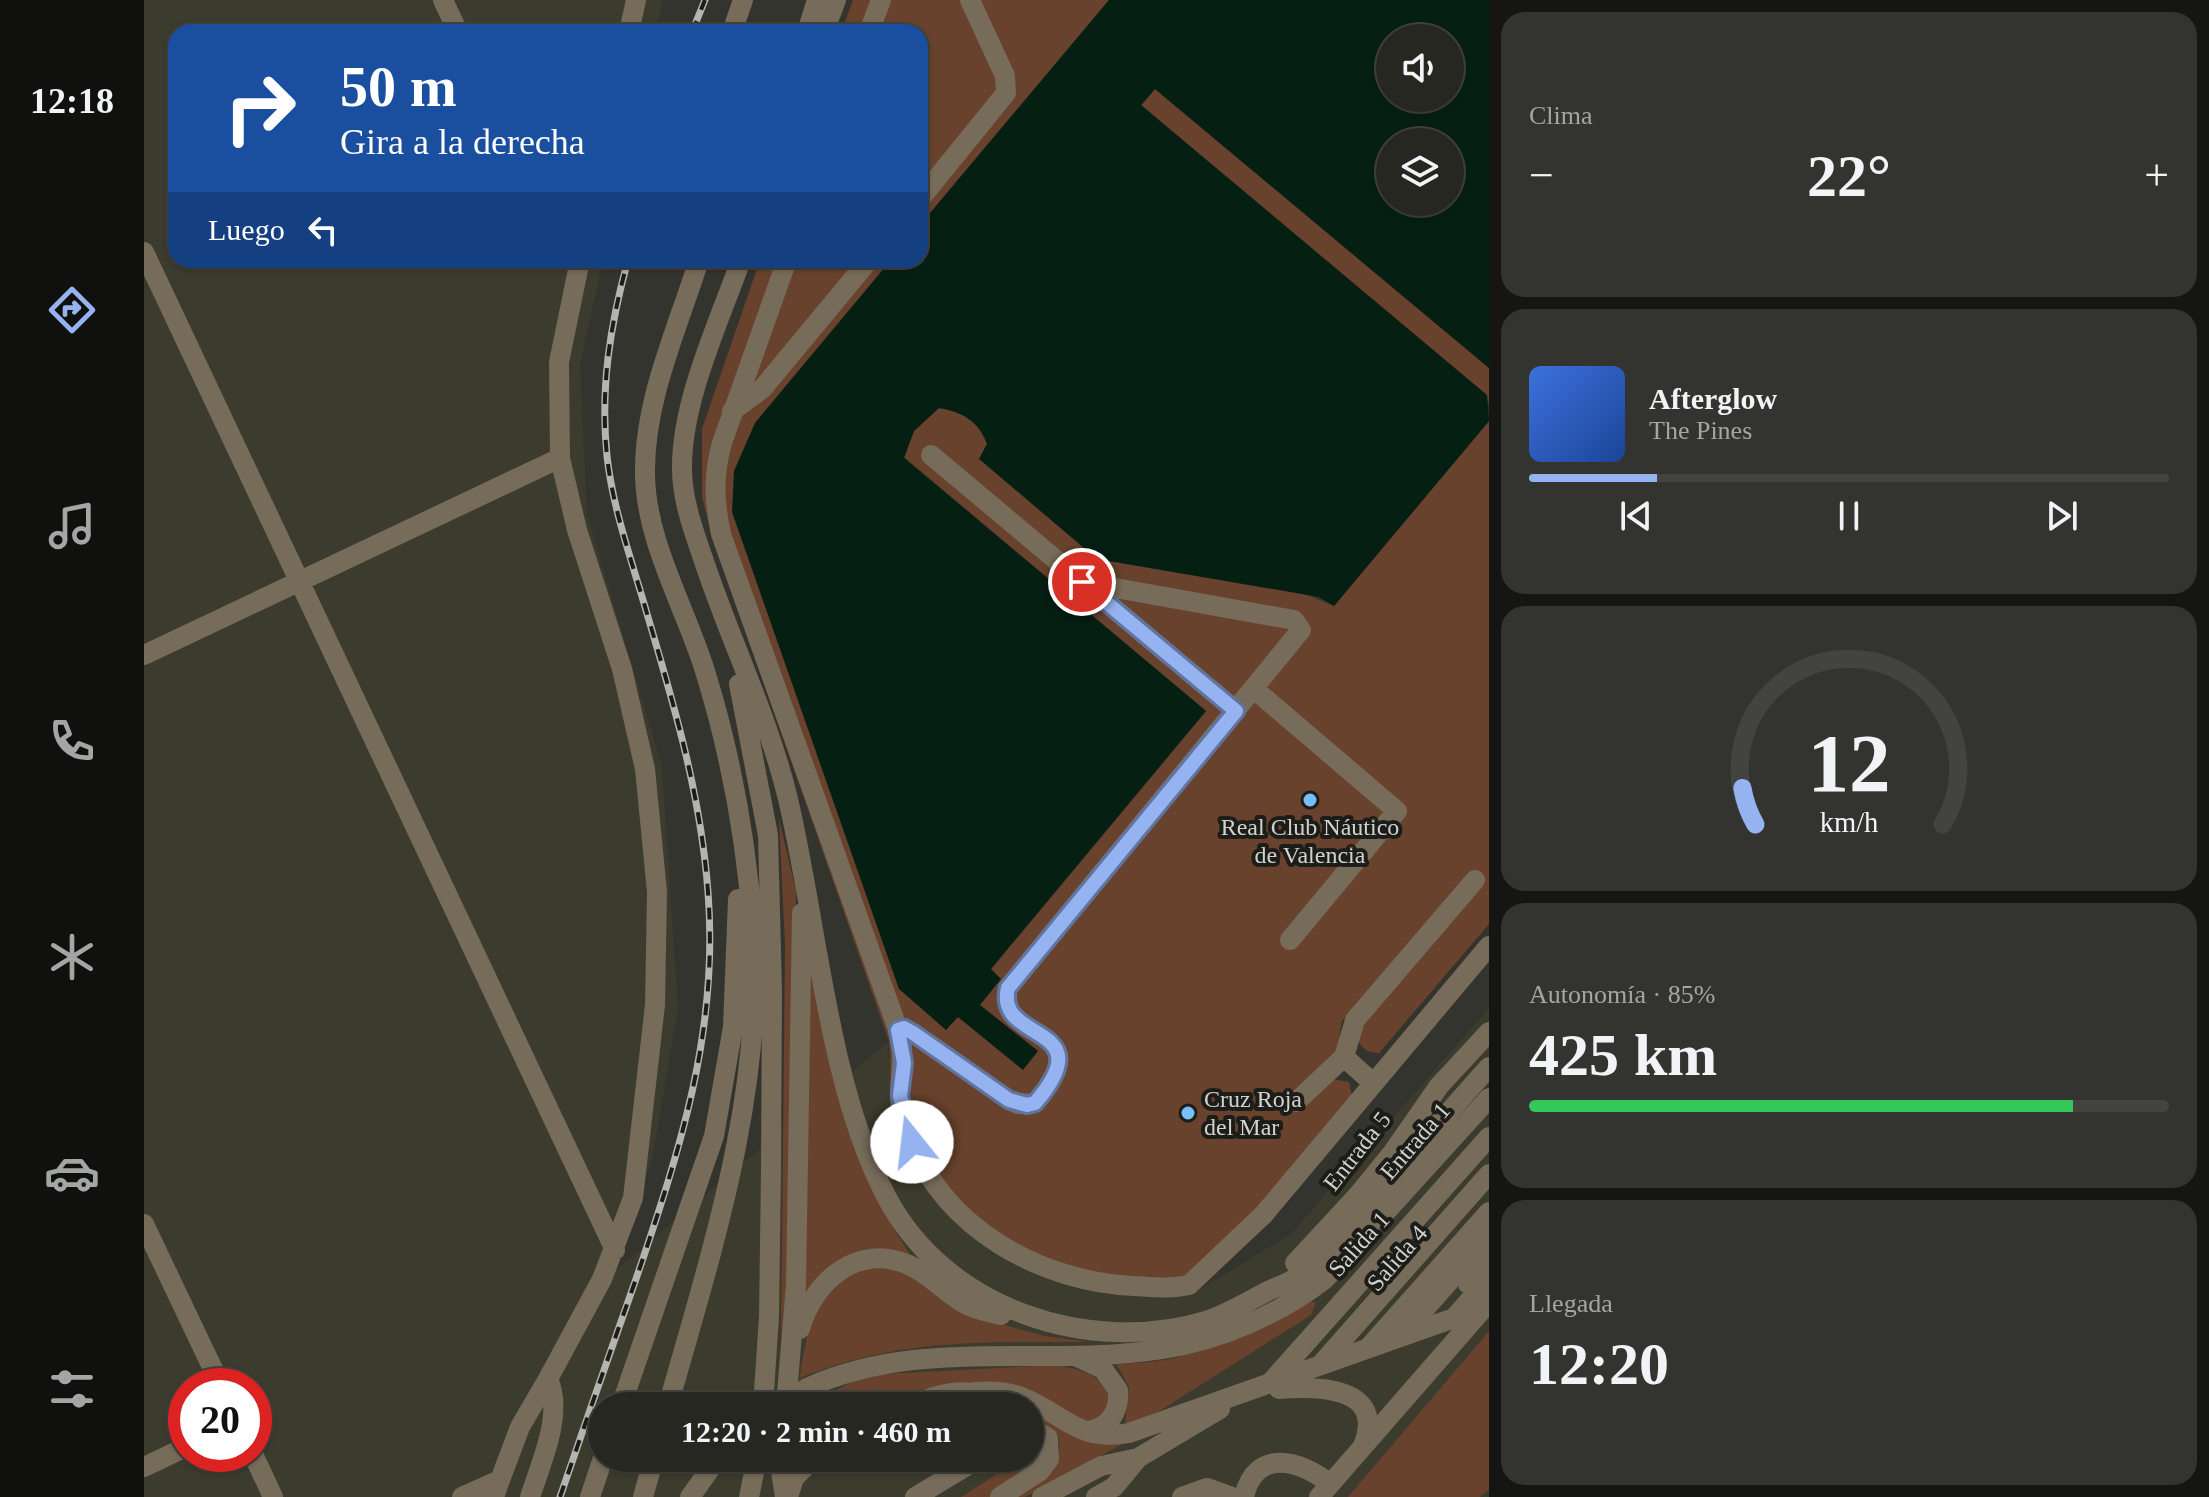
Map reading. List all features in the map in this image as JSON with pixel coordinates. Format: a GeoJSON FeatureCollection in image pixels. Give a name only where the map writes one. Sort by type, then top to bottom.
{"type":"FeatureCollection","features":[{"type":"Feature","properties":{"kind":"street"},"geometry":{"type":"LineString","coordinates":[[443,0],[454,24]]}},
{"type":"Feature","properties":{"kind":"street"},"geometry":{"type":"LineString","coordinates":[[631,24],[636,0]]}},
{"type":"Feature","properties":{"kind":"street"},"geometry":{"type":"LineString","coordinates":[[723,24],[728,0]]}},
{"type":"Feature","properties":{"kind":"street"},"geometry":{"type":"LineString","coordinates":[[735,24],[743,0]]}},
{"type":"Feature","properties":{"kind":"street"},"geometry":{"type":"LineString","coordinates":[[810,24],[817,0]]}},
{"type":"Feature","properties":{"kind":"street"},"geometry":{"type":"LineString","coordinates":[[827,24],[836,0]]}},
{"type":"Feature","properties":{"kind":"street"},"geometry":{"type":"LineString","coordinates":[[872,24],[881,0]]}},
{"type":"Feature","properties":{"kind":"street"},"geometry":{"type":"LineString","coordinates":[[928,189],[1006,93],[1005,76],[970,0]]}},
{"type":"Feature","properties":{"kind":"street"},"geometry":{"type":"LineString","coordinates":[[144,252],[615,1250]]}},
{"type":"Feature","properties":{"kind":"street"},"geometry":{"type":"LineString","coordinates":[[672,1392],[718,1224],[742,1110],[752,1018],[753,933],[731,771],[717,715],[657,536],[644,473],[652,409],[696,268]]}},
{"type":"Feature","properties":{"kind":"street"},"geometry":{"type":"LineString","coordinates":[[736,268],[688,421],[682,469],[688,513],[731,641],[775,756],[850,1097],[886,1196],[927,1253],[960,1281],[996,1304],[1060,1325]]}},
{"type":"Feature","properties":{"kind":"street"},"geometry":{"type":"LineString","coordinates":[[784,268],[732,411],[715,470],[714,501],[721,534],[898,1030],[903,1050],[900,1096],[903,1113],[926,1170],[959,1212],[1018,1255],[1062,1273],[1092,1281],[1177,1288],[1200,1277],[1264,1214],[1489,946]]}},
{"type":"Feature","properties":{"kind":"street"},"geometry":{"type":"LineString","coordinates":[[732,411],[762,389],[862,268]]}},
{"type":"Feature","properties":{"kind":"street"},"geometry":{"type":"LineString","coordinates":[[462,1497],[497,1489],[520,1427],[550,1383],[615,1250],[635,1183],[655,1005],[657,892],[653,827],[636,722],[611,631],[577,530],[560,458],[559,362],[578,270]]}},
{"type":"Feature","properties":{"kind":"street"},"geometry":{"type":"LineString","coordinates":[[931,455],[1236,711]]}},
{"type":"Feature","properties":{"kind":"street"},"geometry":{"type":"LineString","coordinates":[[144,655],[560,458]]}},
{"type":"Feature","properties":{"kind":"street"},"geometry":{"type":"LineString","coordinates":[[898,1030],[904,1028],[913,1033],[1009,1100],[1027,1105],[1035,1103],[1058,1072],[1059,1053],[1053,1044],[1014,1016],[1007,1007],[1008,988],[1298,636],[1300,625],[1294,620],[1082,582]]}},
{"type":"Feature","properties":{"kind":"street"},"geometry":{"type":"LineString","coordinates":[[1128,621],[1127,605],[1136,595],[1145,594]]}},
{"type":"Feature","properties":{"kind":"street"},"geometry":{"type":"LineString","coordinates":[[731,641],[768,835],[771,1124],[769,1317],[764,1392]]}},
{"type":"Feature","properties":{"kind":"street"},"geometry":{"type":"LineString","coordinates":[[1254,689],[1397,811],[1290,940]]}},
{"type":"Feature","properties":{"kind":"street"},"geometry":{"type":"LineString","coordinates":[[626,1392],[702,1170],[721,1103],[735,993],[739,831]]}},
{"type":"Feature","properties":{"kind":"street"},"geometry":{"type":"LineString","coordinates":[[786,1392],[796,1285],[803,873]]}},
{"type":"Feature","properties":{"kind":"street"},"geometry":{"type":"LineString","coordinates":[[1296,1102],[1344,1057],[1355,1020],[1475,880]]}},
{"type":"Feature","properties":{"kind":"street"},"geometry":{"type":"LineString","coordinates":[[1469,968],[1489,959]]}},
{"type":"Feature","properties":{"kind":"street","name":"Entrada 5"},"geometry":{"type":"LineString","coordinates":[[1266,1302],[1393,1152],[1439,1086],[1489,1032]]}},
{"type":"Feature","properties":{"kind":"street"},"geometry":{"type":"LineString","coordinates":[[802,1392],[848,1371],[897,1361],[1132,1352],[1181,1345],[1239,1327],[1329,1236],[1489,1051]]}},
{"type":"Feature","properties":{"kind":"street"},"geometry":{"type":"LineString","coordinates":[[1344,1057],[1373,1083]]}},
{"type":"Feature","properties":{"kind":"street"},"geometry":{"type":"LineString","coordinates":[[1266,1302],[1319,1259],[1489,1067]]}},
{"type":"Feature","properties":{"kind":"street"},"geometry":{"type":"LineString","coordinates":[[790,1367],[805,1311],[816,1291],[843,1267],[865,1260],[888,1260],[911,1266],[977,1309],[1060,1325],[1137,1330],[1188,1325],[1298,1291],[1330,1261],[1489,1084]]}},
{"type":"Feature","properties":{"kind":"street","name":"Entrada 1"},"geometry":{"type":"LineString","coordinates":[[1266,1302],[1305,1294],[1325,1279],[1489,1098]]}},
{"type":"Feature","properties":{"kind":"street","name":"Salida 1"},"geometry":{"type":"LineString","coordinates":[[1259,1388],[1489,1137]]}},
{"type":"Feature","properties":{"kind":"street"},"geometry":{"type":"LineString","coordinates":[[1290,1377],[1489,1151]]}},
{"type":"Feature","properties":{"kind":"street"},"geometry":{"type":"LineString","coordinates":[[1428,1167],[1424,1185],[1436,1191],[1445,1186]]}},
{"type":"Feature","properties":{"kind":"street"},"geometry":{"type":"LineString","coordinates":[[1320,1366],[1489,1174]]}},
{"type":"Feature","properties":{"kind":"street","name":"Salida 4"},"geometry":{"type":"LineString","coordinates":[[1343,1358],[1489,1192]]}},
{"type":"Feature","properties":{"kind":"street"},"geometry":{"type":"LineString","coordinates":[[1368,1349],[1489,1212]]}},
{"type":"Feature","properties":{"kind":"street"},"geometry":{"type":"LineString","coordinates":[[144,1224],[212,1368]]}},
{"type":"Feature","properties":{"kind":"street"},"geometry":{"type":"LineString","coordinates":[[1399,1338],[1489,1236]]}},
{"type":"Feature","properties":{"kind":"street"},"geometry":{"type":"LineString","coordinates":[[1431,1326],[1489,1260]]}},
{"type":"Feature","properties":{"kind":"street"},"geometry":{"type":"LineString","coordinates":[[1044,1409],[1083,1431],[1108,1436],[1129,1433],[1454,1318],[1489,1278]]}},
{"type":"Feature","properties":{"kind":"street"},"geometry":{"type":"LineString","coordinates":[[1244,1497],[1248,1483],[1258,1472],[1278,1462],[1305,1467],[1324,1491],[1489,1302]]}},
{"type":"Feature","properties":{"kind":"street"},"geometry":{"type":"LineString","coordinates":[[1065,1354],[1103,1369],[1118,1390],[1118,1406],[1109,1421],[1094,1431],[1083,1431]]}},
{"type":"Feature","properties":{"kind":"street"},"geometry":{"type":"LineString","coordinates":[[530,1497],[553,1417],[550,1383]]}},
{"type":"Feature","properties":{"kind":"street"},"geometry":{"type":"LineString","coordinates":[[1042,1497],[1101,1466],[1138,1458],[1259,1388],[1319,1386],[1345,1393],[1355,1400],[1366,1418],[1367,1436],[1363,1446]]}},
{"type":"Feature","properties":{"kind":"street"},"geometry":{"type":"LineString","coordinates":[[974,1392],[1001,1392]]}},
{"type":"Feature","properties":{"kind":"street"},"geometry":{"type":"LineString","coordinates":[[1044,1435],[1048,1438],[1049,1459],[1044,1466]]}},
{"type":"Feature","properties":{"kind":"street"},"geometry":{"type":"LineString","coordinates":[[144,1467],[168,1456]]}},
{"type":"Feature","properties":{"kind":"street"},"geometry":{"type":"LineString","coordinates":[[1096,1497],[1114,1487],[1138,1458]]}},
{"type":"Feature","properties":{"kind":"street"},"geometry":{"type":"LineString","coordinates":[[261,1472],[273,1497]]}},
{"type":"Feature","properties":{"kind":"street"},"geometry":{"type":"LineString","coordinates":[[590,1497],[598,1472]]}},
{"type":"Feature","properties":{"kind":"street"},"geometry":{"type":"LineString","coordinates":[[643,1497],[650,1472]]}},
{"type":"Feature","properties":{"kind":"street"},"geometry":{"type":"LineString","coordinates":[[690,1497],[708,1472]]}},
{"type":"Feature","properties":{"kind":"street"},"geometry":{"type":"LineString","coordinates":[[749,1497],[754,1472]]}},
{"type":"Feature","properties":{"kind":"street"},"geometry":{"type":"LineString","coordinates":[[782,1472],[786,1497]]}},
{"type":"Feature","properties":{"kind":"street"},"geometry":{"type":"LineString","coordinates":[[786,1497],[800,1472]]}},
{"type":"Feature","properties":{"kind":"street"},"geometry":{"type":"LineString","coordinates":[[915,1497],[957,1472]]}},
{"type":"Feature","properties":{"kind":"street"},"geometry":{"type":"LineString","coordinates":[[1000,1497],[1038,1472]]}},
{"type":"Feature","properties":{"kind":"street"},"geometry":{"type":"LineString","coordinates":[[1184,1496],[1207,1488],[1232,1497]]}},
{"type":"Feature","properties":{"kind":"shaded area"},"geometry":{"type":"Polygon","coordinates":[[[144,0],[663,0],[657,24],[168,24],[168,268],[601,268],[580,364],[587,515],[662,766],[678,1009],[652,1160],[611,1274],[889,1041],[887,1057],[1191,1295],[1292,1233],[1489,1008],[1489,1497],[144,1497],[144,0]]]}},
{"type":"Feature","properties":{"kind":"shaded area"},"geometry":{"type":"Polygon","coordinates":[[[853,0],[1109,0],[928,215],[928,24],[844,24],[853,0]]]}},
{"type":"Feature","properties":{"kind":"shaded area"},"geometry":{"type":"Polygon","coordinates":[[[1109,0],[1489,0],[1489,368],[1155,89],[1141,105],[1487,395],[1489,421],[1334,606],[1319,597],[1097,559],[979,459],[987,444],[969,419],[939,408],[914,431],[904,458],[1206,711],[991,969],[1001,979],[980,1005],[1038,1051],[1023,1070],[958,1017],[946,1030],[899,989],[732,512],[734,471],[755,423],[884,268],[928,268],[928,215],[1109,0]]]}},
{"type":"Feature","properties":{"kind":"shaded area"},"geometry":{"type":"Polygon","coordinates":[[[1155,89],[1489,368],[1489,405],[1486,395],[1141,106],[1155,89]]]}},
{"type":"Feature","properties":{"kind":"shaded area","name":"Real Club Náutico de Valencia"},"geometry":{"type":"Polygon","coordinates":[[[757,268],[884,268],[755,423],[946,1030],[957,1017],[1038,1051],[979,1005],[991,969],[1206,711],[904,457],[914,431],[939,408],[955,412],[969,419],[984,436],[987,444],[979,459],[1334,606],[1489,421],[1489,924],[1379,1053],[1366,1050],[1361,1045],[1348,1014],[1342,1021],[1332,1079],[1349,1082],[1352,1096],[1259,1210],[1272,1221],[1191,1295],[1157,1296],[974,1237],[892,1103],[889,1041],[712,535],[702,497],[702,429],[757,268]]]}},
{"type":"Feature","properties":{"kind":"shaded area"},"geometry":{"type":"Polygon","coordinates":[[[779,818],[796,892],[792,1274],[777,1392],[781,1343],[785,945],[779,818]]]}},
{"type":"Feature","properties":{"kind":"shaded area"},"geometry":{"type":"Polygon","coordinates":[[[811,968],[861,1157],[893,1227],[915,1261],[866,1254],[802,1306],[811,968]]]}},
{"type":"Feature","properties":{"kind":"shaded area"},"geometry":{"type":"Polygon","coordinates":[[[897,1268],[986,1320],[1045,1336],[1088,1342],[977,1343],[907,1349],[837,1365],[800,1378],[814,1313],[831,1286],[859,1269],[897,1268]]]}},
{"type":"Feature","properties":{"kind":"shaded area"},"geometry":{"type":"Polygon","coordinates":[[[1307,1300],[1316,1303],[1311,1315],[1150,1417],[1125,1426],[1129,1387],[1116,1363],[1142,1363],[1192,1354],[1239,1336],[1307,1300]]]}},
{"type":"Feature","properties":{"kind":"shaded area"},"geometry":{"type":"Polygon","coordinates":[[[1489,1331],[1489,1490],[1480,1497],[1348,1497],[1489,1331]]]}},
{"type":"Feature","properties":{"kind":"shaded area"},"geometry":{"type":"Polygon","coordinates":[[[1055,1365],[1095,1377],[1110,1397],[1100,1417],[1079,1422],[1044,1406],[1044,1392],[1015,1392],[996,1383],[976,1382],[907,1392],[831,1392],[857,1380],[883,1374],[1055,1365]]]}},
{"type":"Feature","properties":{"kind":"shaded area"},"geometry":{"type":"Polygon","coordinates":[[[1044,1419],[1086,1439],[1124,1443],[1025,1497],[1011,1497],[1041,1480],[1054,1466],[1058,1457],[1058,1434],[1044,1423],[1044,1419]]]}},
{"type":"Feature","properties":{"kind":"shaded area"},"geometry":{"type":"Polygon","coordinates":[[[1022,1472],[990,1497],[961,1497],[997,1474],[1022,1472]]]}},
{"type":"Feature","properties":{"kind":"railway"},"geometry":{"type":"LineString","coordinates":[[695,24],[705,0]]}},
{"type":"Feature","properties":{"kind":"railway"},"geometry":{"type":"LineString","coordinates":[[560,1497],[636,1279],[681,1137],[702,1042],[708,993],[708,892],[693,787],[668,685],[619,517],[607,456],[605,406],[608,357],[626,268]]}},
{"type":"Feature","properties":{"kind":"place","name":"Real Club Náutico de Valencia"},"geometry":{"type":"Point","coordinates":[1310,800]}},
{"type":"Feature","properties":{"kind":"place","name":"Cruz Roja del Mar"},"geometry":{"type":"Point","coordinates":[1188,1113]}},
{"type":"Feature","properties":{"kind":"route"},"geometry":{"type":"LineString","coordinates":[[912,1142],[900,1096],[904,1063],[898,1030],[904,1028],[913,1033],[1009,1100],[1018,1104],[1035,1103],[1058,1072],[1061,1063],[1059,1053],[1053,1044],[1014,1016],[1007,1007],[1008,988],[1236,711],[1082,582]]}}]}
